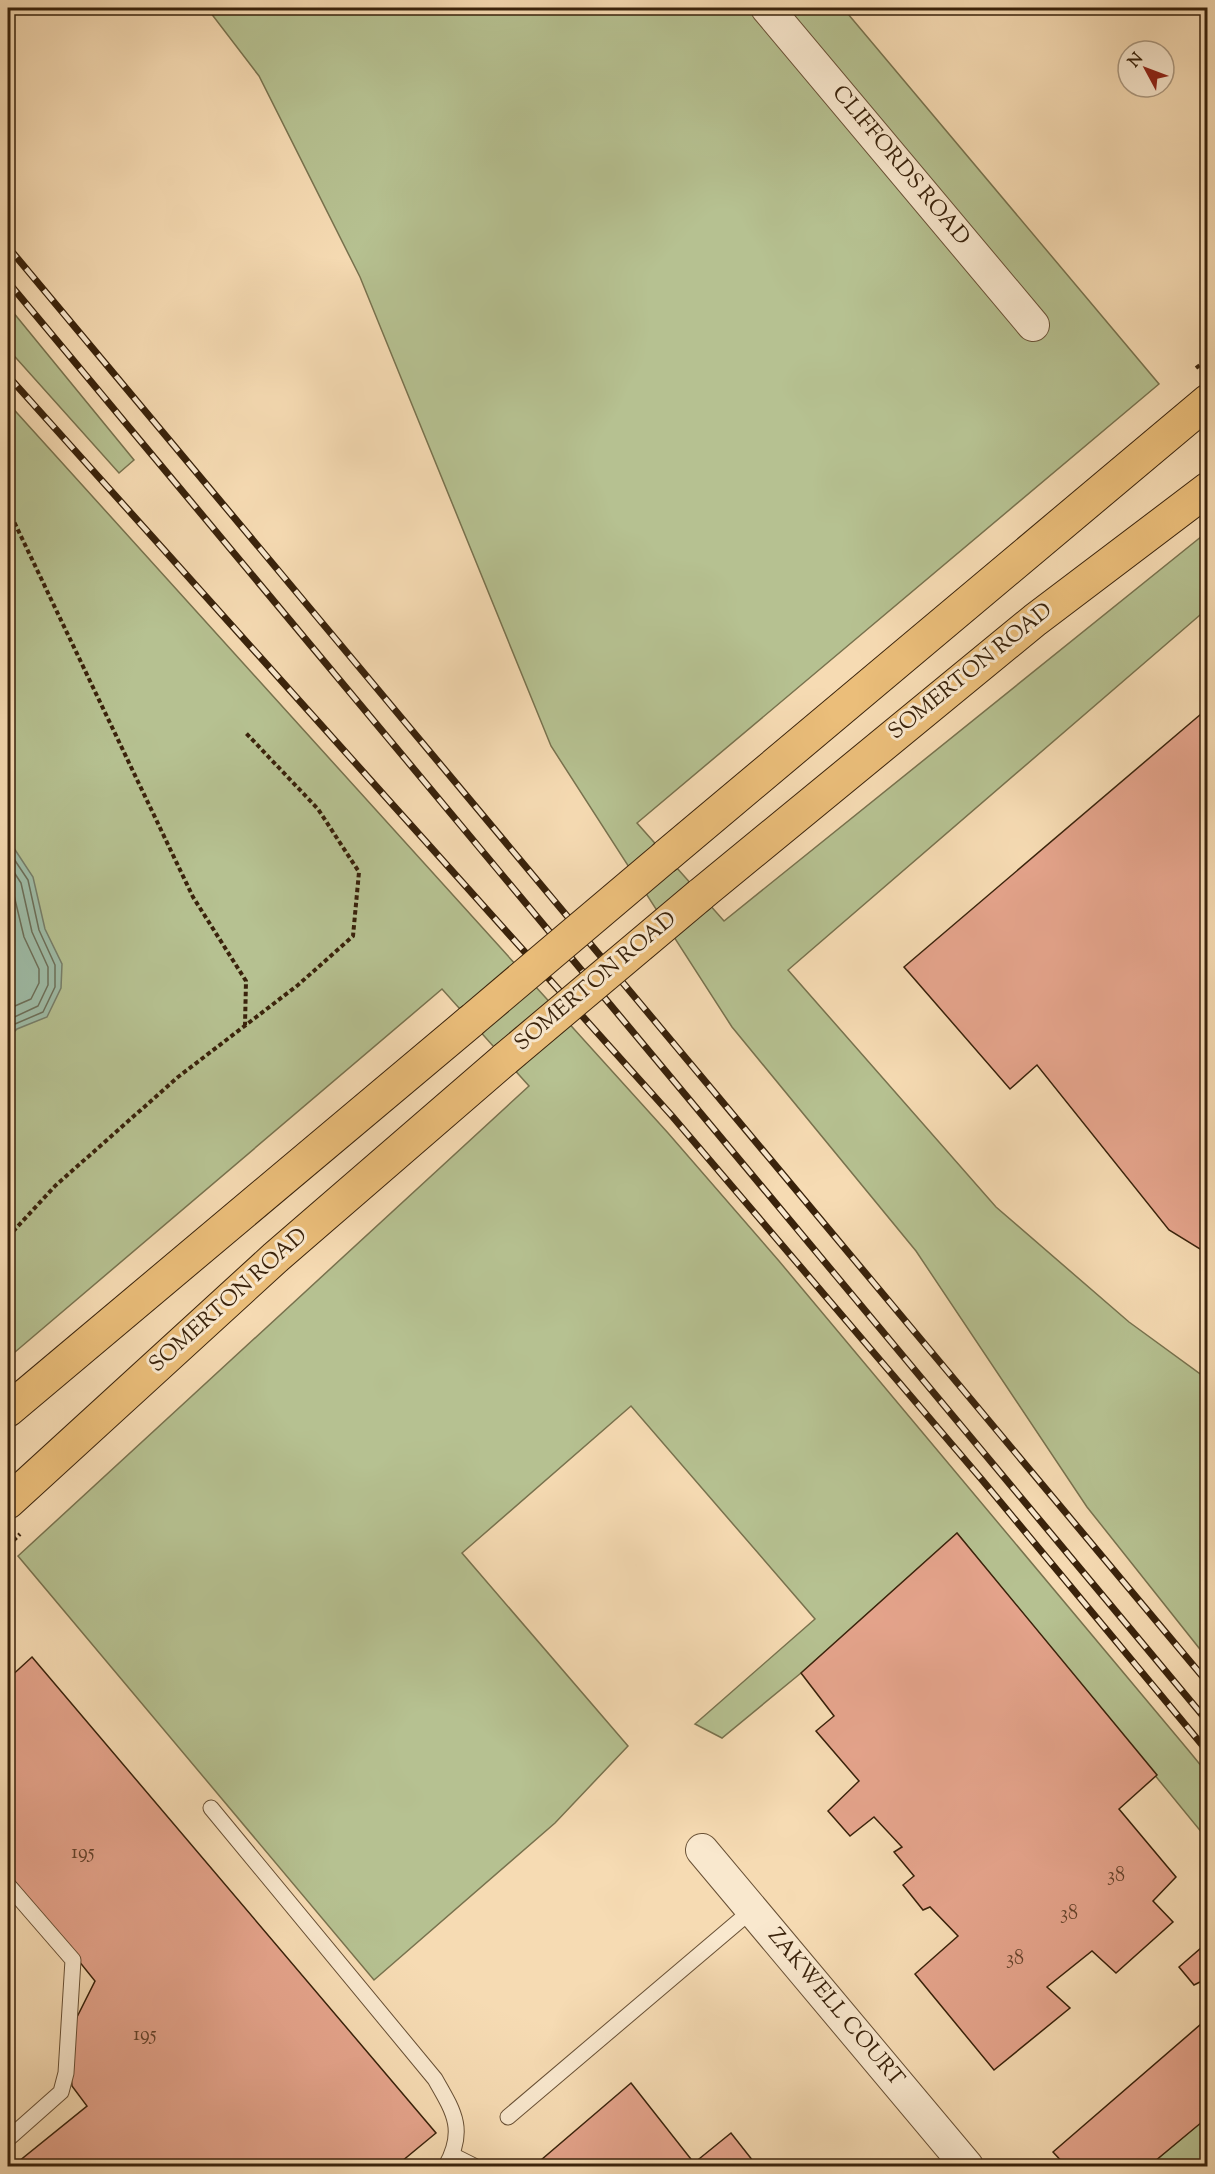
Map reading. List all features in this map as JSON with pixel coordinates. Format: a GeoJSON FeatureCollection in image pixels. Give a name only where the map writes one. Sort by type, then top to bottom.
{"type":"FeatureCollection","features":[{"type":"Feature","properties":{"kind":"main road"},"geometry":{"type":"LineString","coordinates":[[8,1410],[1208,400]]}},
{"type":"Feature","properties":{"kind":"main road","name":"SOMERTON ROAD"},"geometry":{"type":"LineString","coordinates":[[8,1502],[276,1257],[700,894],[1035,620],[1208,489]]}},
{"type":"Feature","properties":{"kind":"street","name":"CLIFFORDS ROAD"},"geometry":{"type":"LineString","coordinates":[[767,8],[1033,325]]}},
{"type":"Feature","properties":{"kind":"street","name":"ZAKWELL COURT"},"geometry":{"type":"LineString","coordinates":[[702,1850],[967,2166]]}},
{"type":"Feature","properties":{"kind":"lane"},"geometry":{"type":"LineString","coordinates":[[211,1808],[435,2079],[453,2111],[459,2138],[449,2161],[474,2166]]}},
{"type":"Feature","properties":{"kind":"lane"},"geometry":{"type":"LineString","coordinates":[[8,1885],[73,1960],[66,2073],[61,2092],[8,2139]]}},
{"type":"Feature","properties":{"kind":"lane"},"geometry":{"type":"LineString","coordinates":[[508,2117],[752,1910]]}},
{"type":"Feature","properties":{"kind":"path"},"geometry":{"type":"LineString","coordinates":[[8,509],[193,897],[246,981],[245,1026]]}},
{"type":"Feature","properties":{"kind":"path"},"geometry":{"type":"LineString","coordinates":[[8,1237],[55,1186],[178,1077],[298,985],[353,936],[359,872],[318,809],[244,732]]}},
{"type":"Feature","properties":{"kind":"shaded area"},"geometry":{"type":"Polygon","coordinates":[[[207,8],[843,8],[1159,384],[637,823],[724,921],[1207,532],[1207,609],[788,970],[996,1207],[1129,1322],[1207,1379],[1207,1658],[1087,1507],[916,1251],[732,1027],[551,746],[360,277],[259,76],[207,8]]]}},
{"type":"Feature","properties":{"kind":"shaded area"},"geometry":{"type":"Polygon","coordinates":[[[8,306],[134,460],[119,473],[8,349],[8,306]]]}},
{"type":"Feature","properties":{"kind":"shaded area"},"geometry":{"type":"Polygon","coordinates":[[[8,403],[668,1133],[779,1261],[1189,1751],[1207,1773],[1207,1839],[957,1533],[801,1673],[722,1738],[695,1724],[815,1619],[631,1406],[462,1553],[628,1746],[555,1823],[374,1980],[18,1556],[529,1086],[442,989],[8,1358],[8,403]]]}},
{"type":"Feature","properties":{"kind":"shaded area"},"geometry":{"type":"Polygon","coordinates":[[[1207,2117],[1207,2166],[1149,2166],[1207,2117]]]}},
{"type":"Feature","properties":{"kind":"water"},"geometry":{"type":"Polygon","coordinates":[[[8,839],[33,877],[45,929],[62,964],[61,988],[47,1017],[17,1029],[8,1038],[8,839]]]}},
{"type":"Feature","properties":{"kind":"building"},"geometry":{"type":"Polygon","coordinates":[[[1208,708],[1208,1254],[1169,1230],[1037,1065],[1010,1089],[904,967],[1208,708]]]}},
{"type":"Feature","properties":{"kind":"building"},"geometry":{"type":"Polygon","coordinates":[[[957,1533],[1157,1775],[1119,1809],[1176,1877],[1153,1901],[1173,1922],[1116,1973],[1092,1951],[1047,1987],[1070,2008],[994,2070],[915,1974],[958,1936],[930,1907],[923,1910],[903,1885],[914,1876],[894,1852],[902,1847],[874,1817],[850,1836],[828,1811],[859,1781],[816,1731],[834,1716],[801,1673],[957,1533]]]}},
{"type":"Feature","properties":{"kind":"building"},"geometry":{"type":"Polygon","coordinates":[[[32,1657],[436,2133],[396,2166],[13,2166],[87,2106],[72,2086],[69,2053],[75,2021],[95,1981],[8,1873],[8,1679],[32,1657]]]}},
{"type":"Feature","properties":{"kind":"building"},"geometry":{"type":"Polygon","coordinates":[[[1208,1942],[1208,1990],[1200,1982],[1194,1985],[1179,1967],[1208,1942]]]}},
{"type":"Feature","properties":{"kind":"building"},"geometry":{"type":"Polygon","coordinates":[[[1208,2018],[1208,2117],[1149,2166],[1066,2166],[1053,2152],[1208,2018]]]}},
{"type":"Feature","properties":{"kind":"building"},"geometry":{"type":"Polygon","coordinates":[[[631,2083],[694,2163],[731,2133],[757,2166],[534,2166],[631,2083]]]}},
{"type":"Feature","properties":{"kind":"railway"},"geometry":{"type":"LineString","coordinates":[[8,247],[1208,1683]]}},
{"type":"Feature","properties":{"kind":"railway"},"geometry":{"type":"LineString","coordinates":[[8,282],[1208,1722]]}},
{"type":"Feature","properties":{"kind":"railway"},"geometry":{"type":"LineString","coordinates":[[8,376],[672,1116],[983,1481],[1208,1752]]}}]}
